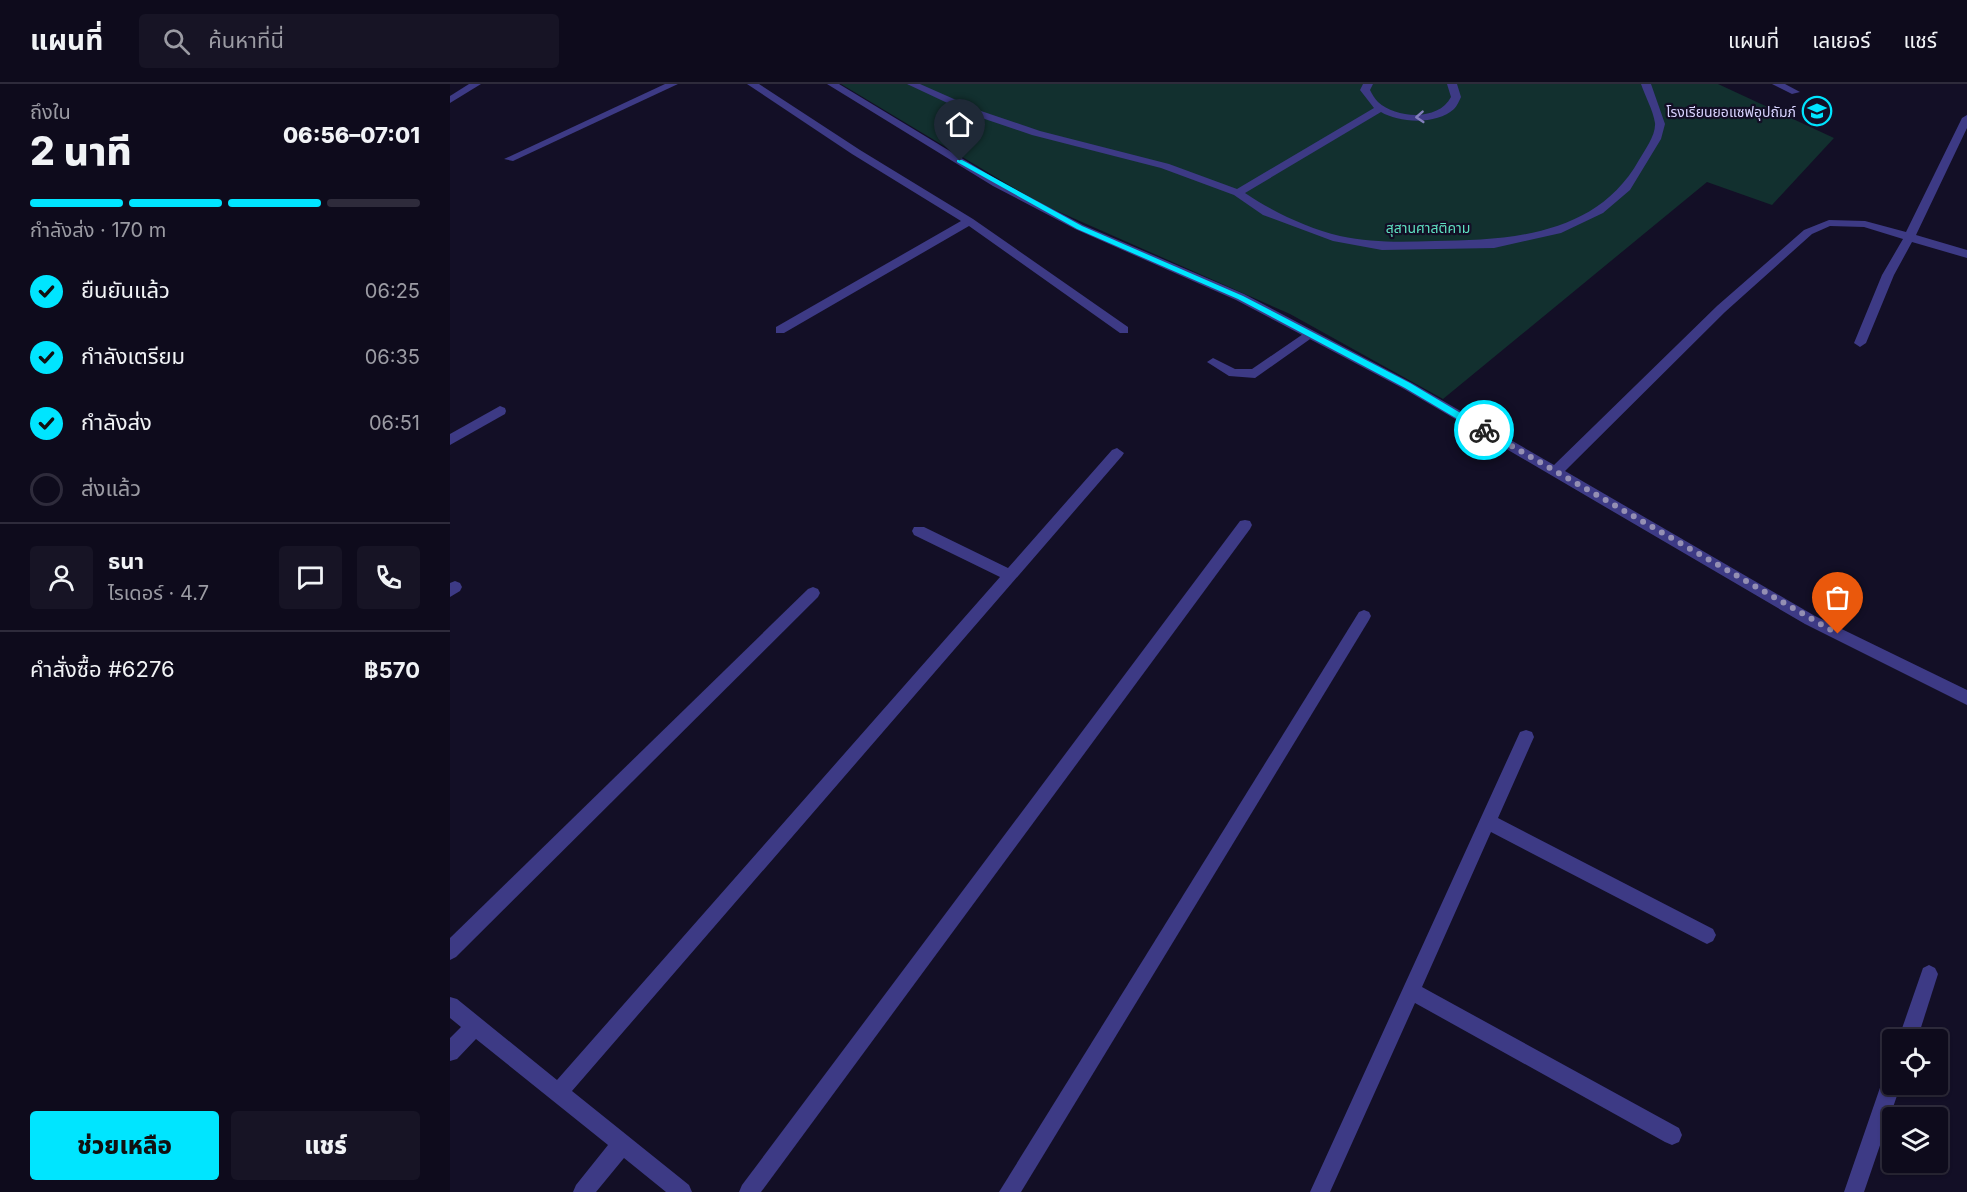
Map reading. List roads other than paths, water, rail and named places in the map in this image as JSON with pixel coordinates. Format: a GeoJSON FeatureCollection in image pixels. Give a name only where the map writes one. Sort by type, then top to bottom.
{"type":"FeatureCollection","features":[{"type":"Feature","properties":{"kind":"street"},"geometry":{"type":"LineString","coordinates":[[450,100],[476,84]]}},
{"type":"Feature","properties":{"kind":"street"},"geometry":{"type":"LineString","coordinates":[[508,159],[673,84]]}},
{"type":"Feature","properties":{"kind":"street"},"geometry":{"type":"LineString","coordinates":[[752,84],[856,152],[969,221],[1124,330]]}},
{"type":"Feature","properties":{"kind":"street"},"geometry":{"type":"LineString","coordinates":[[832,84],[997,184],[1079,227],[1240,297],[1408,386],[1810,620],[1967,698]]}},
{"type":"Feature","properties":{"kind":"street"},"geometry":{"type":"LineString","coordinates":[[912,84],[977,114],[1035,133],[1165,166],[1238,193],[1268,213],[1327,235],[1382,246],[1494,244],[1557,231],[1599,211],[1626,188],[1656,139],[1660,124],[1646,84]]}},
{"type":"Feature","properties":{"kind":"street"},"geometry":{"type":"LineString","coordinates":[[1368,84],[1365,90],[1369,100],[1379,109],[1408,118],[1438,115],[1449,109],[1456,102],[1457,93],[1452,84]]}},
{"type":"Feature","properties":{"kind":"street"},"geometry":{"type":"LineString","coordinates":[[1777,84],[1795,92]]}},
{"type":"Feature","properties":{"kind":"street"},"geometry":{"type":"LineString","coordinates":[[1238,193],[1379,109]]}},
{"type":"Feature","properties":{"kind":"street"},"geometry":{"type":"LineString","coordinates":[[1860,343],[1888,275],[1910,236],[1967,118]]}},
{"type":"Feature","properties":{"kind":"street"},"geometry":{"type":"LineString","coordinates":[[780,330],[969,221]]}},
{"type":"Feature","properties":{"kind":"street"},"geometry":{"type":"LineString","coordinates":[[1555,472],[1721,309],[1808,232],[1830,223],[1865,224],[1967,254]]}},
{"type":"Feature","properties":{"kind":"street"},"geometry":{"type":"LineString","coordinates":[[1213,362],[1233,373],[1255,374],[1309,334]]}},
{"type":"Feature","properties":{"kind":"street"},"geometry":{"type":"LineString","coordinates":[[450,440],[500,411]]}},
{"type":"Feature","properties":{"kind":"street"},"geometry":{"type":"LineString","coordinates":[[558,1093],[1117,453]]}},
{"type":"Feature","properties":{"kind":"street"},"geometry":{"type":"LineString","coordinates":[[749,1192],[1245,525]]}},
{"type":"Feature","properties":{"kind":"street"},"geometry":{"type":"LineString","coordinates":[[919,531],[1010,576]]}},
{"type":"Feature","properties":{"kind":"street"},"geometry":{"type":"LineString","coordinates":[[450,951],[813,593]]}},
{"type":"Feature","properties":{"kind":"street"},"geometry":{"type":"LineString","coordinates":[[1009,1192],[1364,616]]}},
{"type":"Feature","properties":{"kind":"street"},"geometry":{"type":"LineString","coordinates":[[1320,1192],[1526,737]]}},
{"type":"Feature","properties":{"kind":"street"},"geometry":{"type":"LineString","coordinates":[[1488,822],[1707,935]]}},
{"type":"Feature","properties":{"kind":"street"},"geometry":{"type":"LineString","coordinates":[[1911,1029],[1929,975]]}},
{"type":"Feature","properties":{"kind":"street"},"geometry":{"type":"LineString","coordinates":[[1410,990],[1672,1135]]}},
{"type":"Feature","properties":{"kind":"street"},"geometry":{"type":"LineString","coordinates":[[450,1006],[682,1192]]}},
{"type":"Feature","properties":{"kind":"street"},"geometry":{"type":"LineString","coordinates":[[450,1052],[475,1026]]}},
{"type":"Feature","properties":{"kind":"street"},"geometry":{"type":"LineString","coordinates":[[1854,1192],[1887,1095]]}},
{"type":"Feature","properties":{"kind":"street"},"geometry":{"type":"LineString","coordinates":[[583,1192],[622,1144]]}},
{"type":"Feature","properties":{"kind":"place","name":"โรงเรียนยอแซฟอุปถัมภ์"},"geometry":{"type":"Point","coordinates":[1817,111]}},
{"type":"Feature","properties":{"kind":"park label","name":"สุสานศาสติคาม"},"geometry":{"type":"Point","coordinates":[1428,227]}}]}
